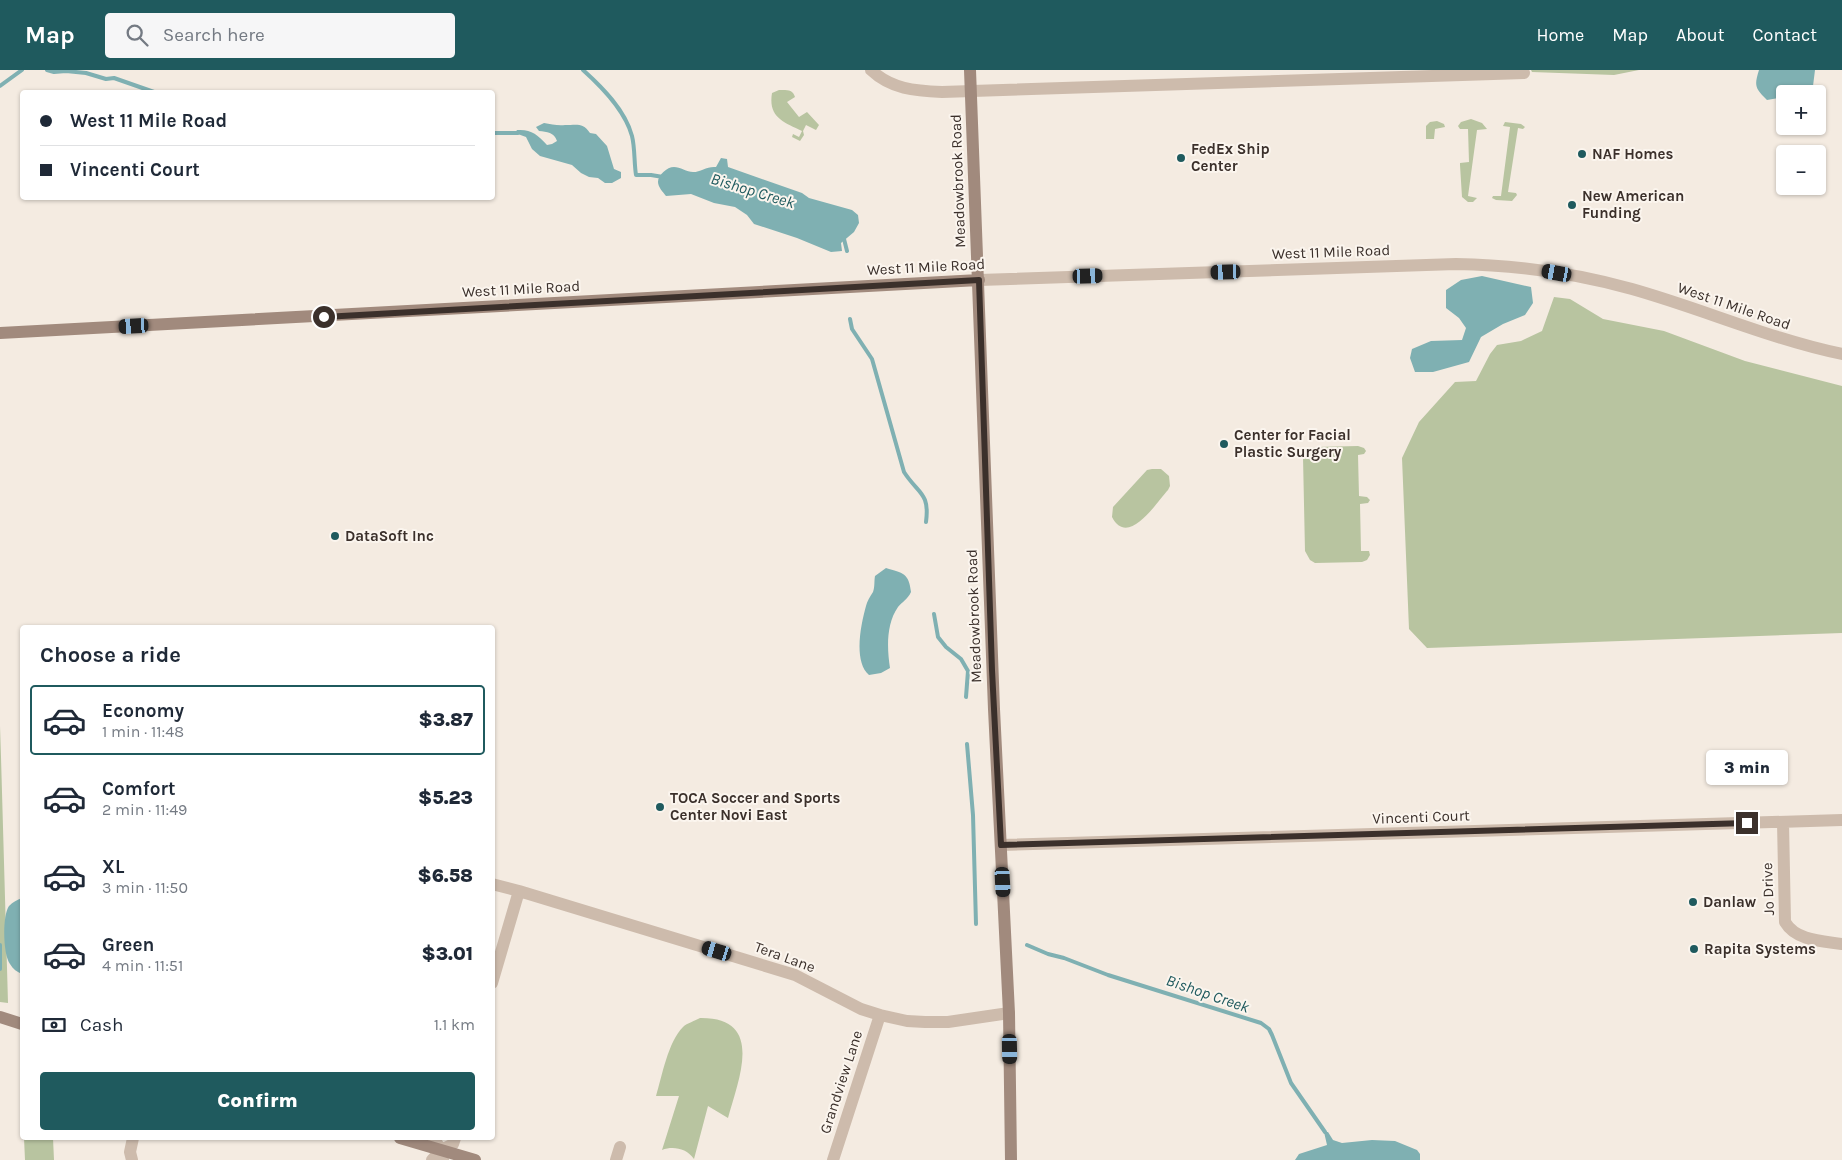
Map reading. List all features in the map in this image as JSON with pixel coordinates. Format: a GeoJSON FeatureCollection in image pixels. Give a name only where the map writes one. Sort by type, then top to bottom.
{"type":"FeatureCollection","features":[{"type":"Feature","properties":{"kind":"street"},"geometry":{"type":"LineString","coordinates":[[871,70],[894,86],[912,90],[971,91],[1524,73]]}},
{"type":"Feature","properties":{"kind":"street","name":"Meadowbrook Road"},"geometry":{"type":"LineString","coordinates":[[970,70],[992,670],[1009,1013],[1011,1160]]}},
{"type":"Feature","properties":{"kind":"street","name":"West 11 Mile Road"},"geometry":{"type":"LineString","coordinates":[[0,333],[979,280],[1456,264],[1543,270],[1586,278],[1631,289],[1784,340],[1842,354]]}},
{"type":"Feature","properties":{"kind":"street","name":"Vincenti Court"},"geometry":{"type":"LineString","coordinates":[[1001,845],[1842,820]]}},
{"type":"Feature","properties":{"kind":"street","name":"Jo Drive"},"geometry":{"type":"LineString","coordinates":[[1783,822],[1785,922],[1789,928],[1802,936],[1842,944]]}},
{"type":"Feature","properties":{"kind":"street","name":"Tera Lane"},"geometry":{"type":"LineString","coordinates":[[495,885],[520,890],[795,975],[861,1009],[880,1015],[907,1021],[948,1022],[1009,1013]]}},
{"type":"Feature","properties":{"kind":"street"},"geometry":{"type":"LineString","coordinates":[[495,963],[497,950],[520,890]]}},
{"type":"Feature","properties":{"kind":"street","name":"Grandview Lane"},"geometry":{"type":"LineString","coordinates":[[833,1160],[880,1015]]}},
{"type":"Feature","properties":{"kind":"street"},"geometry":{"type":"LineString","coordinates":[[0,1017],[20,1023]]}},
{"type":"Feature","properties":{"kind":"street"},"geometry":{"type":"LineString","coordinates":[[132,1160],[130,1152],[133,1140]]}},
{"type":"Feature","properties":{"kind":"street"},"geometry":{"type":"LineString","coordinates":[[405,1140],[442,1155],[475,1160]]}},
{"type":"Feature","properties":{"kind":"street"},"geometry":{"type":"LineString","coordinates":[[435,1140],[442,1155]]}},
{"type":"Feature","properties":{"kind":"street"},"geometry":{"type":"LineString","coordinates":[[432,1160],[442,1155],[454,1141]]}},
{"type":"Feature","properties":{"kind":"street"},"geometry":{"type":"LineString","coordinates":[[616,1160],[620,1147]]}},
{"type":"Feature","properties":{"kind":"green space"},"geometry":{"type":"Polygon","coordinates":[[[1531,70],[1639,70],[1614,75],[1532,72],[1531,70]]]}},
{"type":"Feature","properties":{"kind":"green space"},"geometry":{"type":"Polygon","coordinates":[[[779,90],[789,90],[793,93],[795,97],[787,102],[799,117],[807,112],[819,125],[816,130],[806,125],[803,131],[804,135],[800,141],[792,137],[793,134],[799,137],[802,131],[778,118],[772,108],[772,93],[779,90]]]}},
{"type":"Feature","properties":{"kind":"green space"},"geometry":{"type":"Polygon","coordinates":[[[1471,119],[1482,123],[1487,129],[1477,130],[1468,196],[1477,198],[1473,202],[1468,202],[1462,197],[1460,163],[1469,162],[1468,129],[1460,129],[1458,126],[1461,122],[1471,119]]]}},
{"type":"Feature","properties":{"kind":"green space"},"geometry":{"type":"Polygon","coordinates":[[[1437,121],[1444,124],[1445,127],[1435,129],[1434,139],[1426,139],[1426,126],[1430,122],[1437,121]]]}},
{"type":"Feature","properties":{"kind":"green space"},"geometry":{"type":"Polygon","coordinates":[[[1505,122],[1521,124],[1525,127],[1523,129],[1518,128],[1508,192],[1516,193],[1517,195],[1512,201],[1492,198],[1493,196],[1501,196],[1510,127],[1503,126],[1505,122]]]}},
{"type":"Feature","properties":{"kind":"green space"},"geometry":{"type":"Polygon","coordinates":[[[1554,297],[1570,299],[1603,319],[1664,331],[1745,361],[1842,386],[1842,633],[1427,648],[1409,629],[1402,458],[1419,422],[1455,382],[1476,381],[1490,354],[1497,345],[1521,341],[1542,331],[1554,297]]]}},
{"type":"Feature","properties":{"kind":"green space"},"geometry":{"type":"Polygon","coordinates":[[[1358,446],[1366,451],[1364,454],[1358,455],[1359,496],[1367,497],[1370,500],[1368,503],[1360,504],[1361,551],[1369,551],[1370,555],[1367,560],[1362,562],[1315,563],[1310,560],[1305,551],[1304,452],[1315,447],[1358,446]]]}},
{"type":"Feature","properties":{"kind":"green space"},"geometry":{"type":"Polygon","coordinates":[[[1161,469],[1169,476],[1170,486],[1168,490],[1142,520],[1134,526],[1126,528],[1119,525],[1112,517],[1113,507],[1147,470],[1161,469]]]}},
{"type":"Feature","properties":{"kind":"green space"},"geometry":{"type":"Polygon","coordinates":[[[0,726],[1,757],[8,1003],[0,1002],[0,726]]]}},
{"type":"Feature","properties":{"kind":"green space"},"geometry":{"type":"Polygon","coordinates":[[[700,1018],[721,1020],[734,1028],[740,1039],[742,1053],[741,1069],[728,1118],[708,1106],[694,1159],[683,1150],[671,1148],[662,1150],[679,1096],[656,1096],[673,1041],[683,1027],[700,1018]]]}},
{"type":"Feature","properties":{"kind":"green space"},"geometry":{"type":"Polygon","coordinates":[[[24,1140],[53,1140],[54,1160],[25,1160],[24,1140]]]}},
{"type":"Feature","properties":{"kind":"water"},"geometry":{"type":"Polygon","coordinates":[[[1759,70],[1815,70],[1813,85],[1776,85],[1776,98],[1767,100],[1760,92],[1756,80],[1759,70]]]}},
{"type":"Feature","properties":{"kind":"water"},"geometry":{"type":"Polygon","coordinates":[[[544,123],[579,125],[585,127],[590,133],[596,134],[607,146],[614,169],[621,172],[621,178],[612,183],[605,183],[598,178],[589,177],[572,165],[540,156],[532,149],[526,137],[515,133],[517,130],[530,131],[547,145],[552,144],[557,141],[554,136],[550,133],[539,131],[536,127],[544,123]]]}},
{"type":"Feature","properties":{"kind":"water"},"geometry":{"type":"Polygon","coordinates":[[[721,158],[727,159],[728,167],[802,193],[809,198],[852,210],[858,215],[859,223],[854,232],[841,243],[842,251],[831,252],[797,238],[754,224],[747,215],[735,207],[714,203],[691,194],[666,196],[659,186],[658,182],[663,172],[671,167],[696,172],[716,167],[721,158]]]}},
{"type":"Feature","properties":{"kind":"water"},"geometry":{"type":"Polygon","coordinates":[[[1482,276],[1531,287],[1533,303],[1525,315],[1503,324],[1481,337],[1469,362],[1433,372],[1415,372],[1410,358],[1412,349],[1431,341],[1462,340],[1466,328],[1459,318],[1446,308],[1446,290],[1461,280],[1482,276]]]}},
{"type":"Feature","properties":{"kind":"water"},"geometry":{"type":"Polygon","coordinates":[[[886,568],[897,571],[907,577],[911,592],[907,599],[898,607],[891,621],[888,645],[890,668],[881,673],[869,675],[861,661],[862,622],[866,604],[874,590],[875,576],[886,568]]]}},
{"type":"Feature","properties":{"kind":"water"},"geometry":{"type":"Polygon","coordinates":[[[20,899],[20,973],[10,964],[6,953],[4,935],[7,911],[9,906],[20,899]]]}},
{"type":"Feature","properties":{"kind":"water"},"geometry":{"type":"Polygon","coordinates":[[[1324,1132],[1328,1132],[1333,1140],[1342,1143],[1372,1140],[1395,1141],[1417,1150],[1420,1154],[1420,1160],[1295,1160],[1299,1154],[1327,1145],[1324,1132]]]}},
{"type":"Feature","properties":{"kind":"waterway","name":"Bishop Creek"},"geometry":{"type":"LineString","coordinates":[[0,86],[22,70]]}},
{"type":"Feature","properties":{"kind":"waterway","name":"Bishop Creek"},"geometry":{"type":"LineString","coordinates":[[47,70],[86,73],[106,79],[114,78],[148,90]]}},
{"type":"Feature","properties":{"kind":"waterway"},"geometry":{"type":"LineString","coordinates":[[583,70],[605,91],[629,126],[633,141],[636,175],[663,177]]}},
{"type":"Feature","properties":{"kind":"waterway","name":"Bishop Creek"},"geometry":{"type":"LineString","coordinates":[[495,133],[518,133]]}},
{"type":"Feature","properties":{"kind":"waterway","name":"Bishop Creek"},"geometry":{"type":"LineString","coordinates":[[843,235],[847,251]]}},
{"type":"Feature","properties":{"kind":"waterway","name":"Bishop Creek"},"geometry":{"type":"LineString","coordinates":[[850,319],[852,329],[872,359],[904,472],[922,494],[926,505],[926,522]]}},
{"type":"Feature","properties":{"kind":"waterway","name":"Bishop Creek"},"geometry":{"type":"LineString","coordinates":[[934,614],[938,637],[946,647],[961,659],[968,671],[966,697]]}},
{"type":"Feature","properties":{"kind":"waterway","name":"Bishop Creek"},"geometry":{"type":"LineString","coordinates":[[967,744],[973,815],[976,924]]}},
{"type":"Feature","properties":{"kind":"waterway"},"geometry":{"type":"LineString","coordinates":[[0,945],[0,969]]}},
{"type":"Feature","properties":{"kind":"waterway","name":"Bishop Creek"},"geometry":{"type":"LineString","coordinates":[[1027,945],[1108,975],[1261,1023],[1269,1029],[1291,1083],[1325,1132]]}},
{"type":"Feature","properties":{"kind":"place","name":"NAF Homes"},"geometry":{"type":"Point","coordinates":[1582,154]}},
{"type":"Feature","properties":{"kind":"place","name":"FedEx Ship Center"},"geometry":{"type":"Point","coordinates":[1181,158]}},
{"type":"Feature","properties":{"kind":"place","name":"New American Funding"},"geometry":{"type":"Point","coordinates":[1572,205]}},
{"type":"Feature","properties":{"kind":"place","name":"Center for Facial Plastic Surgery"},"geometry":{"type":"Point","coordinates":[1224,444]}},
{"type":"Feature","properties":{"kind":"place","name":"DataSoft Inc"},"geometry":{"type":"Point","coordinates":[335,536]}},
{"type":"Feature","properties":{"kind":"place","name":"TOCA Soccer and Sports Center Novi East"},"geometry":{"type":"Point","coordinates":[660,807]}},
{"type":"Feature","properties":{"kind":"place","name":"Danlaw"},"geometry":{"type":"Point","coordinates":[1693,902]}},
{"type":"Feature","properties":{"kind":"place","name":"Rapita Systems"},"geometry":{"type":"Point","coordinates":[1694,949]}},
{"type":"Feature","properties":{"kind":"route"},"geometry":{"type":"LineString","coordinates":[[324,317],[979,280],[992,670],[1001,845],[1747,823]]}}]}
